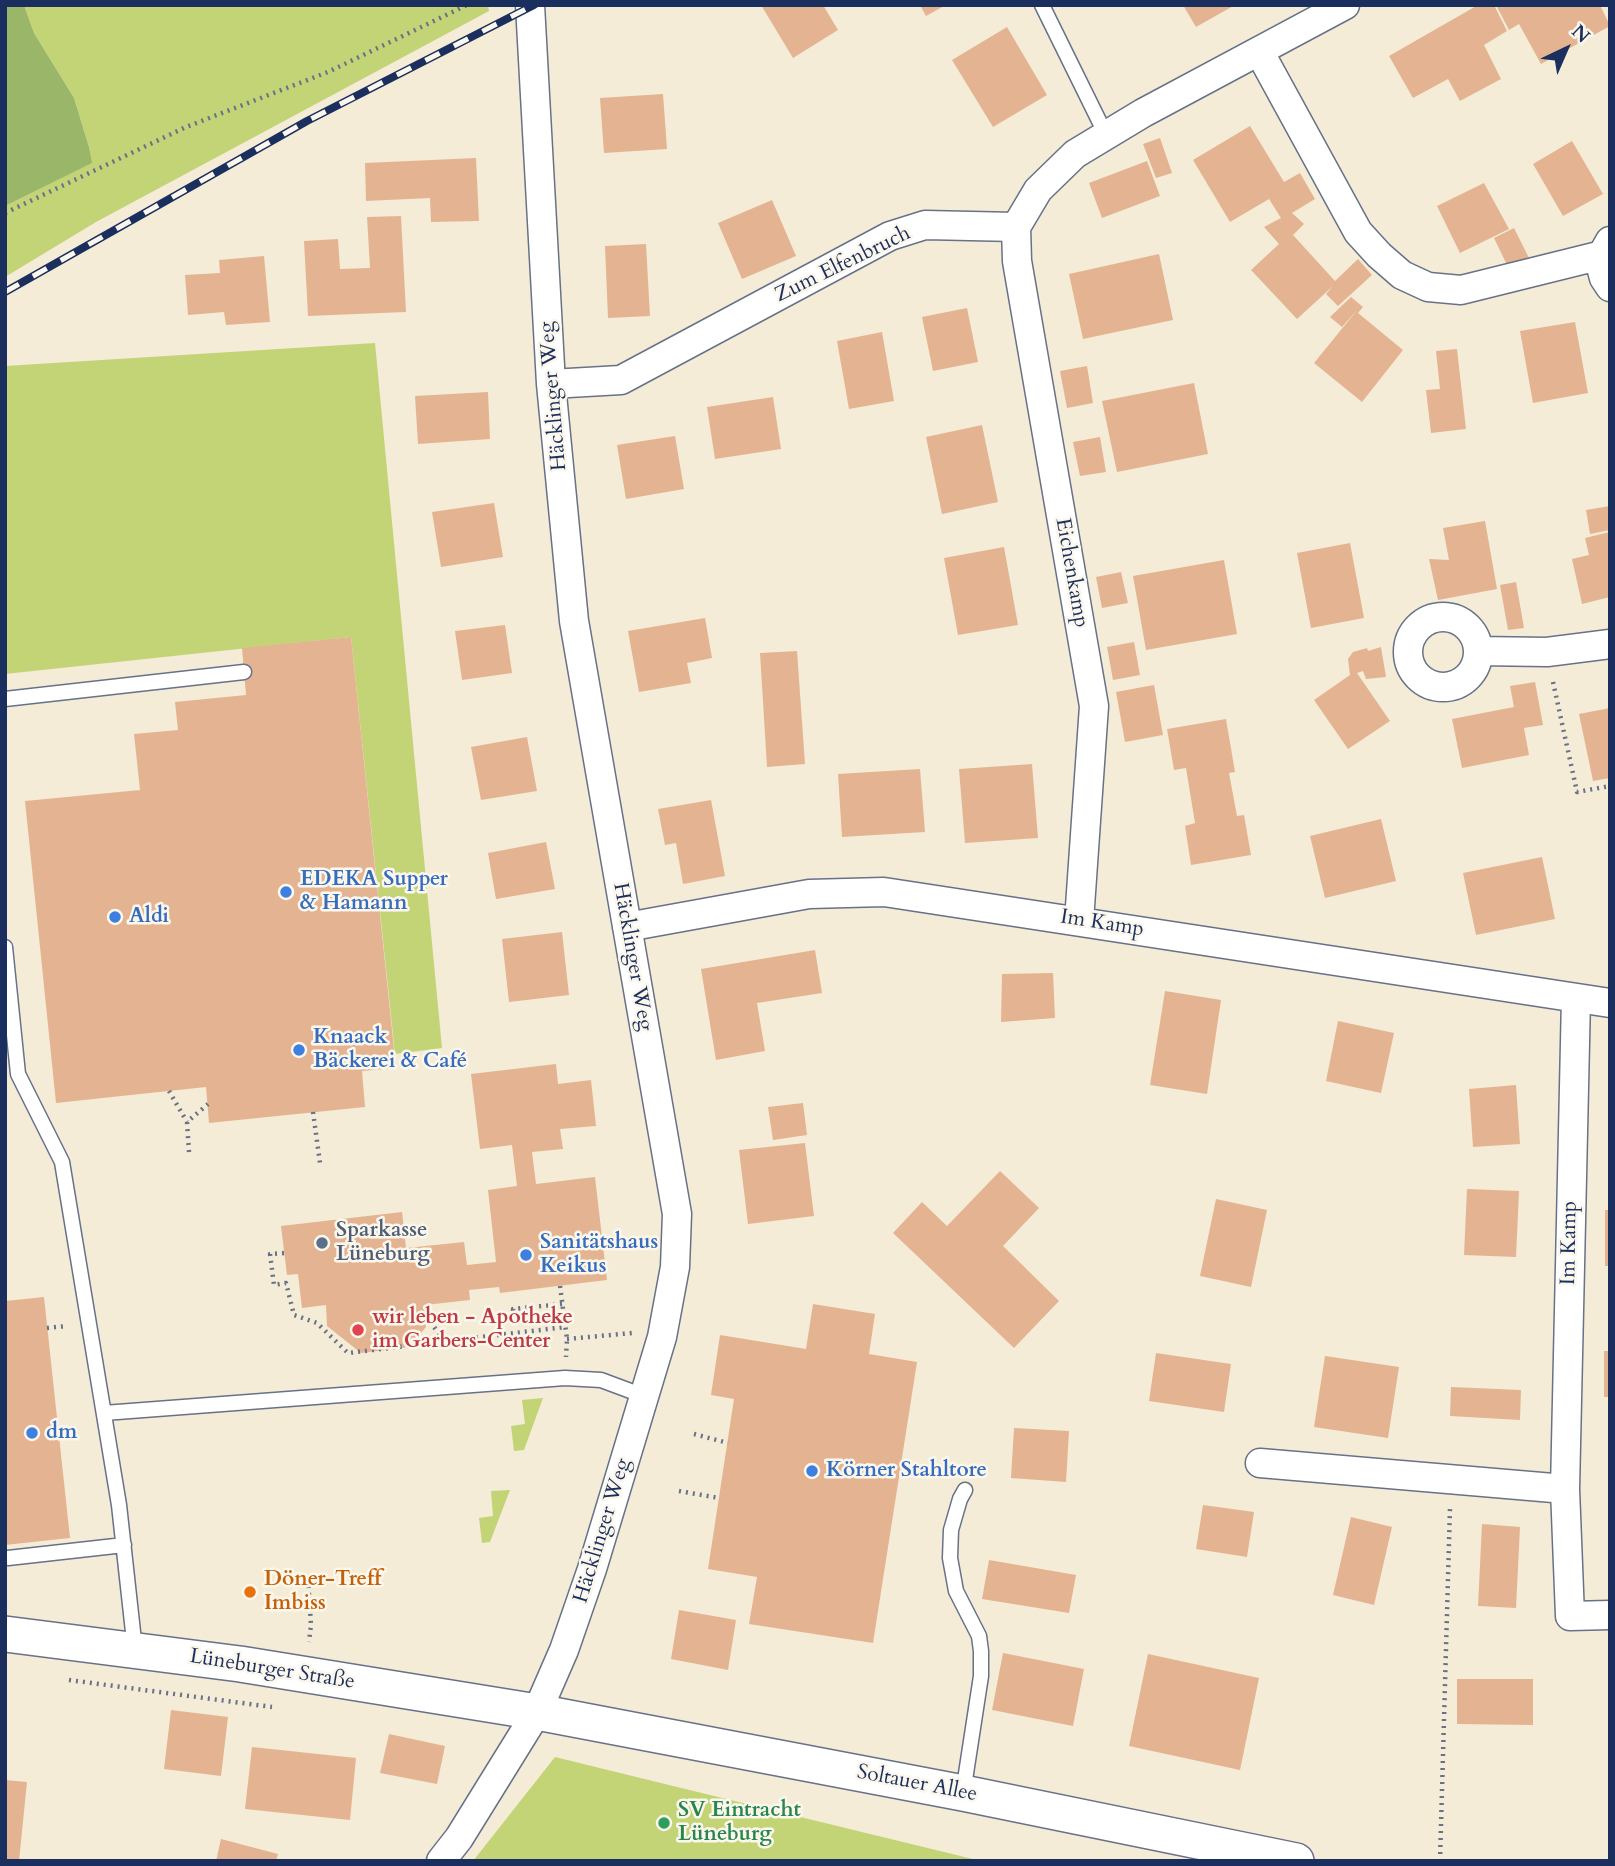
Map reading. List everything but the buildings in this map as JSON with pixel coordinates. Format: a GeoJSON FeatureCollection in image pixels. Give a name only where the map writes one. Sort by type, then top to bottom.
{"type":"FeatureCollection","features":[{"type":"Feature","properties":{"kind":"street","name":"Häcklinger Weg"},"geometry":{"type":"LineString","coordinates":[[441,1861],[537,1712],[564,1650],[592,1569],[662,1337],[676,1268],[677,1214],[574,621],[551,384],[530,5]]}},
{"type":"Feature","properties":{"kind":"street"},"geometry":{"type":"LineString","coordinates":[[1016,227],[1038,190],[1075,154],[1143,113],[1345,5]]}},
{"type":"Feature","properties":{"kind":"street"},"geometry":{"type":"LineString","coordinates":[[1259,51],[1358,232],[1402,275],[1428,288],[1461,290],[1606,248]]}},
{"type":"Feature","properties":{"kind":"street","name":"Zum Elfenbruch"},"geometry":{"type":"LineString","coordinates":[[551,384],[621,380],[890,236],[925,225],[1016,227]]}},
{"type":"Feature","properties":{"kind":"street","name":"Eichenkamp"},"geometry":{"type":"LineString","coordinates":[[1016,227],[1017,261],[1094,706],[1079,921]]}},
{"type":"Feature","properties":{"kind":"street"},"geometry":{"type":"LineString","coordinates":[[1606,248],[1601,267],[1610,287]]}},
{"type":"Feature","properties":{"kind":"street"},"geometry":{"type":"LineString","coordinates":[[1478,651],[1547,652],[1610,644]]}},
{"type":"Feature","properties":{"kind":"street","name":"Im Kamp"},"geometry":{"type":"LineString","coordinates":[[627,927],[809,894],[884,892],[1610,1003]]}},
{"type":"Feature","properties":{"kind":"street","name":"Im Kamp"},"geometry":{"type":"LineString","coordinates":[[1576,998],[1565,1489],[1570,1616],[1610,1615]]}},
{"type":"Feature","properties":{"kind":"street"},"geometry":{"type":"LineString","coordinates":[[1260,1463],[1565,1489]]}},
{"type":"Feature","properties":{"kind":"street","name":"Lüneburger Straße"},"geometry":{"type":"LineString","coordinates":[[5,1634],[240,1664],[537,1712]]}},
{"type":"Feature","properties":{"kind":"street","name":"Soltauer Allee"},"geometry":{"type":"LineString","coordinates":[[537,1712],[963,1793],[1296,1861]]}},
{"type":"Feature","properties":{"kind":"lane"},"geometry":{"type":"LineString","coordinates":[[1042,5],[1106,135]]}},
{"type":"Feature","properties":{"kind":"lane"},"geometry":{"type":"LineString","coordinates":[[5,699],[244,672]]}},
{"type":"Feature","properties":{"kind":"lane"},"geometry":{"type":"LineString","coordinates":[[5,947],[18,1074],[62,1163],[124,1545],[135,1650]]}},
{"type":"Feature","properties":{"kind":"lane"},"geometry":{"type":"LineString","coordinates":[[104,1413],[565,1378],[601,1380],[644,1396]]}},
{"type":"Feature","properties":{"kind":"lane"},"geometry":{"type":"LineString","coordinates":[[963,1793],[981,1663],[979,1636],[956,1591],[950,1558],[951,1530],[965,1490]]}},
{"type":"Feature","properties":{"kind":"lane"},"geometry":{"type":"LineString","coordinates":[[8,1558],[124,1545]]}},
{"type":"Feature","properties":{"kind":"path"},"geometry":{"type":"LineString","coordinates":[[5,213],[186,127],[328,72],[467,5]]}},
{"type":"Feature","properties":{"kind":"path"},"geometry":{"type":"LineString","coordinates":[[1547,652],[1577,792],[1610,786]]}},
{"type":"Feature","properties":{"kind":"path"},"geometry":{"type":"LineString","coordinates":[[169,1091],[187,1122],[189,1152]]}},
{"type":"Feature","properties":{"kind":"path"},"geometry":{"type":"LineString","coordinates":[[187,1122],[208,1104]]}},
{"type":"Feature","properties":{"kind":"path"},"geometry":{"type":"LineString","coordinates":[[313,1112],[320,1163]]}},
{"type":"Feature","properties":{"kind":"path"},"geometry":{"type":"LineString","coordinates":[[284,1252],[270,1254],[274,1285],[286,1283],[294,1315],[317,1323],[348,1353],[565,1326]]}},
{"type":"Feature","properties":{"kind":"path"},"geometry":{"type":"LineString","coordinates":[[560,1286],[567,1339],[640,1332],[662,1337]]}},
{"type":"Feature","properties":{"kind":"path"},"geometry":{"type":"LineString","coordinates":[[562,1304],[513,1309],[515,1322],[564,1318]]}},
{"type":"Feature","properties":{"kind":"path"},"geometry":{"type":"LineString","coordinates":[[426,1316],[445,1342]]}},
{"type":"Feature","properties":{"kind":"path"},"geometry":{"type":"LineString","coordinates":[[338,1344],[343,1339]]}},
{"type":"Feature","properties":{"kind":"path"},"geometry":{"type":"LineString","coordinates":[[694,1434],[729,1443]]}},
{"type":"Feature","properties":{"kind":"path"},"geometry":{"type":"LineString","coordinates":[[1440,1861],[1451,1479]]}},
{"type":"Feature","properties":{"kind":"path"},"geometry":{"type":"LineString","coordinates":[[679,1491],[719,1498]]}},
{"type":"Feature","properties":{"kind":"path"},"geometry":{"type":"LineString","coordinates":[[308,1579],[311,1625]]}},
{"type":"Feature","properties":{"kind":"path"},"geometry":{"type":"LineString","coordinates":[[59,1679],[274,1708]]}},
{"type":"Feature","properties":{"kind":"green space"},"geometry":{"type":"Polygon","coordinates":[[[5,5],[24,5],[34,33],[74,98],[92,163],[5,206],[5,5]]]}},
{"type":"Feature","properties":{"kind":"green space"},"geometry":{"type":"Polygon","coordinates":[[[24,5],[488,5],[489,11],[96,222],[5,277],[5,206],[91,163],[89,147],[74,98],[34,33],[24,5]]]}},
{"type":"Feature","properties":{"kind":"green space"},"geometry":{"type":"Polygon","coordinates":[[[375,343],[442,1048],[395,1054],[351,637],[5,674],[5,366],[375,343]]]}},
{"type":"Feature","properties":{"kind":"green space"},"geometry":{"type":"Polygon","coordinates":[[[543,1398],[524,1450],[514,1451],[511,1426],[525,1424],[522,1400],[543,1398]]]}},
{"type":"Feature","properties":{"kind":"green space"},"geometry":{"type":"Polygon","coordinates":[[[510,1490],[490,1542],[482,1543],[479,1518],[493,1516],[491,1491],[510,1490]]]}},
{"type":"Feature","properties":{"kind":"green space","name":"SV Eintracht Lüneburg"},"geometry":{"type":"Polygon","coordinates":[[[555,1757],[669,1785],[981,1861],[473,1861],[555,1757]]]}},
{"type":"Feature","properties":{"kind":"railway"},"geometry":{"type":"LineString","coordinates":[[5,292],[307,121],[534,5]]}},
{"type":"Feature","properties":{"kind":"place","name":"EDEKA Supper & Hamann"},"geometry":{"type":"Point","coordinates":[286,892]}},
{"type":"Feature","properties":{"kind":"place","name":"Aldi"},"geometry":{"type":"Point","coordinates":[115,917]}},
{"type":"Feature","properties":{"kind":"place","name":"Knaack Bäckerei & Café"},"geometry":{"type":"Point","coordinates":[299,1050]}},
{"type":"Feature","properties":{"kind":"place","name":"Sparkasse Lüneburg"},"geometry":{"type":"Point","coordinates":[322,1243]}},
{"type":"Feature","properties":{"kind":"place","name":"Sanitätshaus Keikus"},"geometry":{"type":"Point","coordinates":[526,1255]}},
{"type":"Feature","properties":{"kind":"place","name":"wir leben - Apotheke im Garbers-Center"},"geometry":{"type":"Point","coordinates":[358,1330]}},
{"type":"Feature","properties":{"kind":"place","name":"dm"},"geometry":{"type":"Point","coordinates":[32,1433]}},
{"type":"Feature","properties":{"kind":"place","name":"Körner Stahltore"},"geometry":{"type":"Point","coordinates":[812,1471]}},
{"type":"Feature","properties":{"kind":"place","name":"Döner-Treff Imbiss"},"geometry":{"type":"Point","coordinates":[250,1592]}},
{"type":"Feature","properties":{"kind":"place","name":"SV Eintracht Lüneburg"},"geometry":{"type":"Point","coordinates":[664,1823]}}]}
